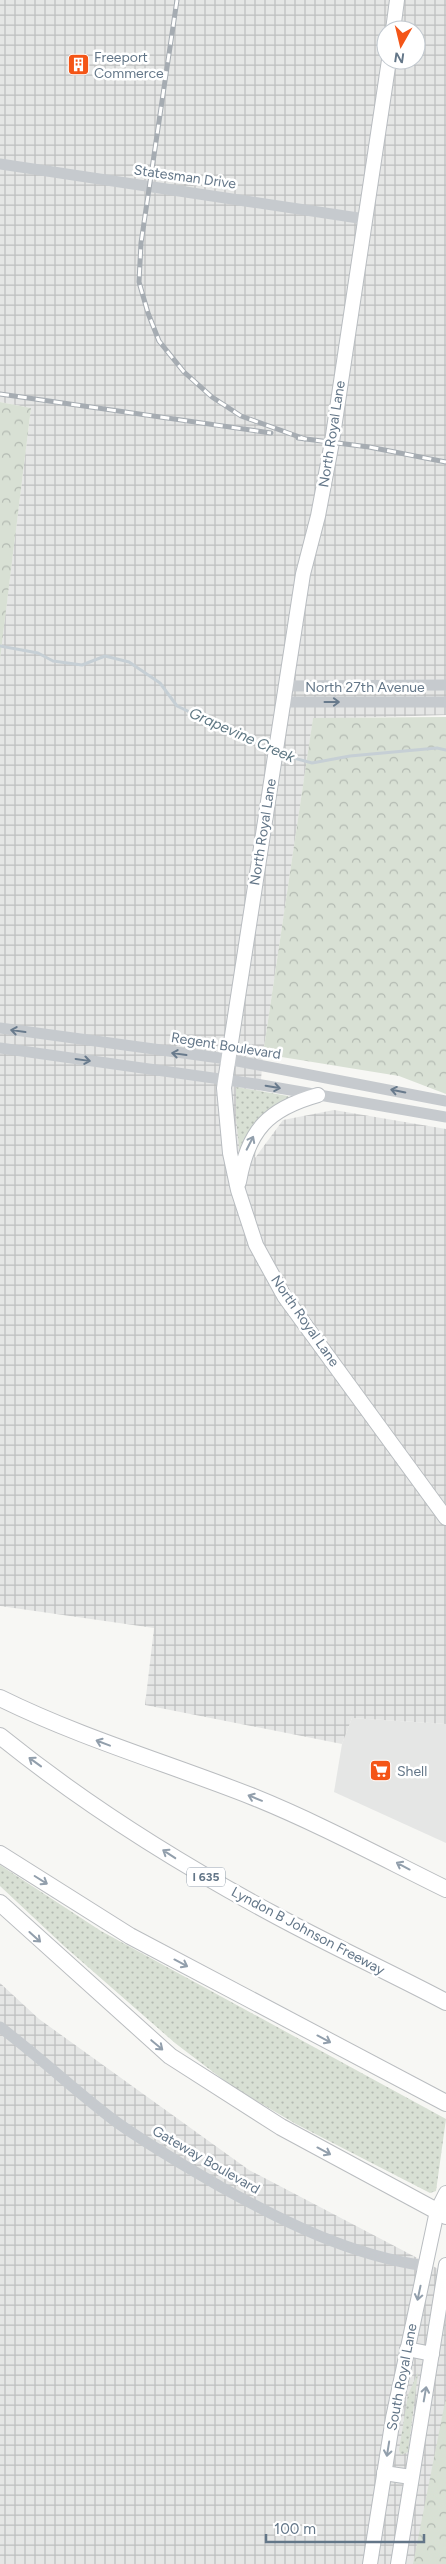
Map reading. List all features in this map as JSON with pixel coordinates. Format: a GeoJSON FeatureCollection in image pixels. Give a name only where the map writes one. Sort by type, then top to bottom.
{"type":"FeatureCollection","features":[{"type":"Feature","properties":{"kind":"highway"},"geometry":{"type":"LineString","coordinates":[[0,1698],[59,1726],[250,1796],[307,1820],[444,1887]]}},
{"type":"Feature","properties":{"kind":"highway","name":"Lyndon B Johnson Freeway"},"geometry":{"type":"LineString","coordinates":[[0,1736],[117,1820],[195,1870],[275,1915],[446,2002]]}},
{"type":"Feature","properties":{"kind":"highway"},"geometry":{"type":"LineString","coordinates":[[0,1854],[130,1936],[446,2103]]}},
{"type":"Feature","properties":{"kind":"highway"},"geometry":{"type":"LineString","coordinates":[[0,1903],[170,2056],[281,2127],[441,2214]]}},
{"type":"Feature","properties":{"kind":"main road"},"geometry":{"type":"LineString","coordinates":[[395,20],[398,0]]}},
{"type":"Feature","properties":{"kind":"main road","name":"North Royal Lane"},"geometry":{"type":"LineString","coordinates":[[387,70],[332,442],[318,516],[303,574],[225,1080],[228,1138],[238,1190],[256,1245],[279,1288],[446,1518]]}},
{"type":"Feature","properties":{"kind":"main road"},"geometry":{"type":"LineString","coordinates":[[238,1190],[245,1155],[261,1125],[284,1107],[318,1095]]}},
{"type":"Feature","properties":{"kind":"main road","name":"South Royal Lane"},"geometry":{"type":"LineString","coordinates":[[370,2564],[384,2473],[407,2350],[425,2266],[446,2193]]}},
{"type":"Feature","properties":{"kind":"main road","name":"South Royal Lane"},"geometry":{"type":"LineString","coordinates":[[398,2564],[446,2265]]}},
{"type":"Feature","properties":{"kind":"main road"},"geometry":{"type":"LineString","coordinates":[[407,2350],[432,2354]]}},
{"type":"Feature","properties":{"kind":"main road"},"geometry":{"type":"LineString","coordinates":[[384,2473],[411,2477]]}},
{"type":"Feature","properties":{"kind":"street","name":"Statesman Drive"},"geometry":{"type":"LineString","coordinates":[[0,164],[365,219]]}},
{"type":"Feature","properties":{"kind":"street","name":"North 27th Avenue"},"geometry":{"type":"LineString","coordinates":[[286,686],[446,685]]}},
{"type":"Feature","properties":{"kind":"street","name":"North 27th Avenue"},"geometry":{"type":"LineString","coordinates":[[283,702],[446,702]]}},
{"type":"Feature","properties":{"kind":"street","name":"Regent Boulevard"},"geometry":{"type":"LineString","coordinates":[[0,1028],[228,1059],[446,1101]]}},
{"type":"Feature","properties":{"kind":"street"},"geometry":{"type":"LineString","coordinates":[[0,1048],[225,1080],[446,1117]]}},
{"type":"Feature","properties":{"kind":"street","name":"Gateway Boulevard"},"geometry":{"type":"LineString","coordinates":[[0,2027],[141,2139],[274,2216],[354,2251],[391,2261],[425,2266]]}},
{"type":"Feature","properties":{"kind":"shaded area"},"geometry":{"type":"Polygon","coordinates":[[[0,0],[446,0],[446,715],[313,719],[263,1054],[255,1158],[283,1120],[334,1110],[446,1129],[446,1724],[352,1718],[342,1744],[145,1705],[154,1628],[0,1606],[0,657],[31,408],[0,402],[0,0]]]}},
{"type":"Feature","properties":{"kind":"shaded area"},"geometry":{"type":"Polygon","coordinates":[[[352,1718],[446,1724],[446,1843],[334,1792],[342,1744],[352,1718]]]}},
{"type":"Feature","properties":{"kind":"shaded area"},"geometry":{"type":"Polygon","coordinates":[[[0,1983],[39,2019],[249,2170],[446,2273],[446,2564],[0,2564],[0,1983]]]}},
{"type":"Feature","properties":{"kind":"green space"},"geometry":{"type":"Polygon","coordinates":[[[0,402],[31,408],[0,659],[0,402]]]}},
{"type":"Feature","properties":{"kind":"green space"},"geometry":{"type":"Polygon","coordinates":[[[446,717],[446,1094],[399,1076],[263,1054],[313,718],[446,717]]]}},
{"type":"Feature","properties":{"kind":"green space"},"geometry":{"type":"Polygon","coordinates":[[[236,1087],[288,1096],[290,1099],[240,1155],[236,1118],[236,1087]]]}},
{"type":"Feature","properties":{"kind":"green space"},"geometry":{"type":"Polygon","coordinates":[[[0,1865],[101,1931],[446,2119],[436,2191],[430,2193],[296,2124],[234,2088],[175,2043],[64,1946],[0,1886],[0,1865]]]}},
{"type":"Feature","properties":{"kind":"green space"},"geometry":{"type":"Polygon","coordinates":[[[418,2372],[408,2452],[401,2455],[399,2450],[408,2395],[418,2372]]]}},
{"type":"Feature","properties":{"kind":"green space"},"geometry":{"type":"Polygon","coordinates":[[[446,2397],[446,2564],[413,2564],[446,2397]]]}},
{"type":"Feature","properties":{"kind":"waterway","name":"Grapevine Creek"},"geometry":{"type":"LineString","coordinates":[[0,646],[38,653],[53,661],[82,665],[105,656],[129,662],[160,683],[177,706],[271,750]]}},
{"type":"Feature","properties":{"kind":"waterway","name":"Grapevine Creek"},"geometry":{"type":"LineString","coordinates":[[279,754],[312,763],[350,756],[437,748],[446,750]]}},
{"type":"Feature","properties":{"kind":"railway"},"geometry":{"type":"LineString","coordinates":[[177,0],[141,243],[139,282],[148,313],[159,341],[184,372],[212,397],[241,416],[305,439]]}},
{"type":"Feature","properties":{"kind":"railway"},"geometry":{"type":"LineString","coordinates":[[0,394],[271,433]]}},
{"type":"Feature","properties":{"kind":"railway"},"geometry":{"type":"LineString","coordinates":[[298,438],[369,447],[446,462]]}},
{"type":"Feature","properties":{"kind":"place","name":"Freeport Commerce"},"geometry":{"type":"Point","coordinates":[78,65]}},
{"type":"Feature","properties":{"kind":"place","name":"Shell"},"geometry":{"type":"Point","coordinates":[381,1771]}}]}
